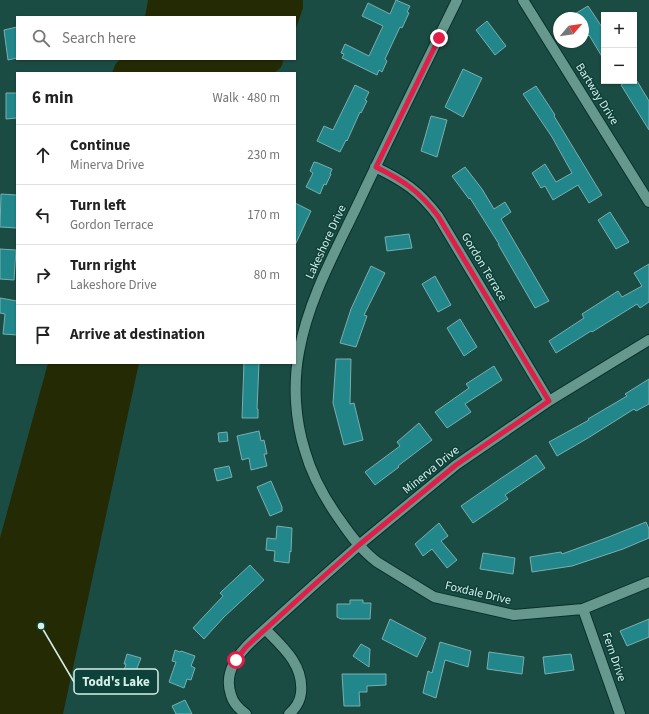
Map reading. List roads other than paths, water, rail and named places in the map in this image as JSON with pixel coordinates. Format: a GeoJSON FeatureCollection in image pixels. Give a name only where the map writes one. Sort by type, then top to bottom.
{"type":"FeatureCollection","features":[{"type":"Feature","properties":{"kind":"street","name":"Lakeshore Drive"},"geometry":{"type":"LineString","coordinates":[[359,545],[347,531],[333,510],[310,467],[304,451],[297,409],[296,389],[296,373],[301,341],[313,300],[322,279],[457,0]]}},
{"type":"Feature","properties":{"kind":"street","name":"Bartway Drive"},"geometry":{"type":"LineString","coordinates":[[522,0],[649,202]]}},
{"type":"Feature","properties":{"kind":"street","name":"Gordon Terrace"},"geometry":{"type":"LineString","coordinates":[[376,167],[392,175],[413,189],[429,204],[438,216],[549,401]]}},
{"type":"Feature","properties":{"kind":"street","name":"Minerva Drive"},"geometry":{"type":"LineString","coordinates":[[246,714],[232,699],[228,686],[230,672],[240,654],[265,629],[359,545],[456,465],[549,401],[649,340]]}},
{"type":"Feature","properties":{"kind":"street","name":"Foxdale Drive"},"geometry":{"type":"LineString","coordinates":[[359,545],[377,562],[434,597],[514,615],[583,609],[649,582]]}},
{"type":"Feature","properties":{"kind":"street","name":"Fern Drive"},"geometry":{"type":"LineString","coordinates":[[583,609],[620,714]]}},
{"type":"Feature","properties":{"kind":"street"},"geometry":{"type":"LineString","coordinates":[[265,629],[287,651],[300,673],[300,701],[289,714]]}},
{"type":"Feature","properties":{"kind":"place","name":"Todd's Lake"},"geometry":{"type":"Point","coordinates":[41,626]}}]}
